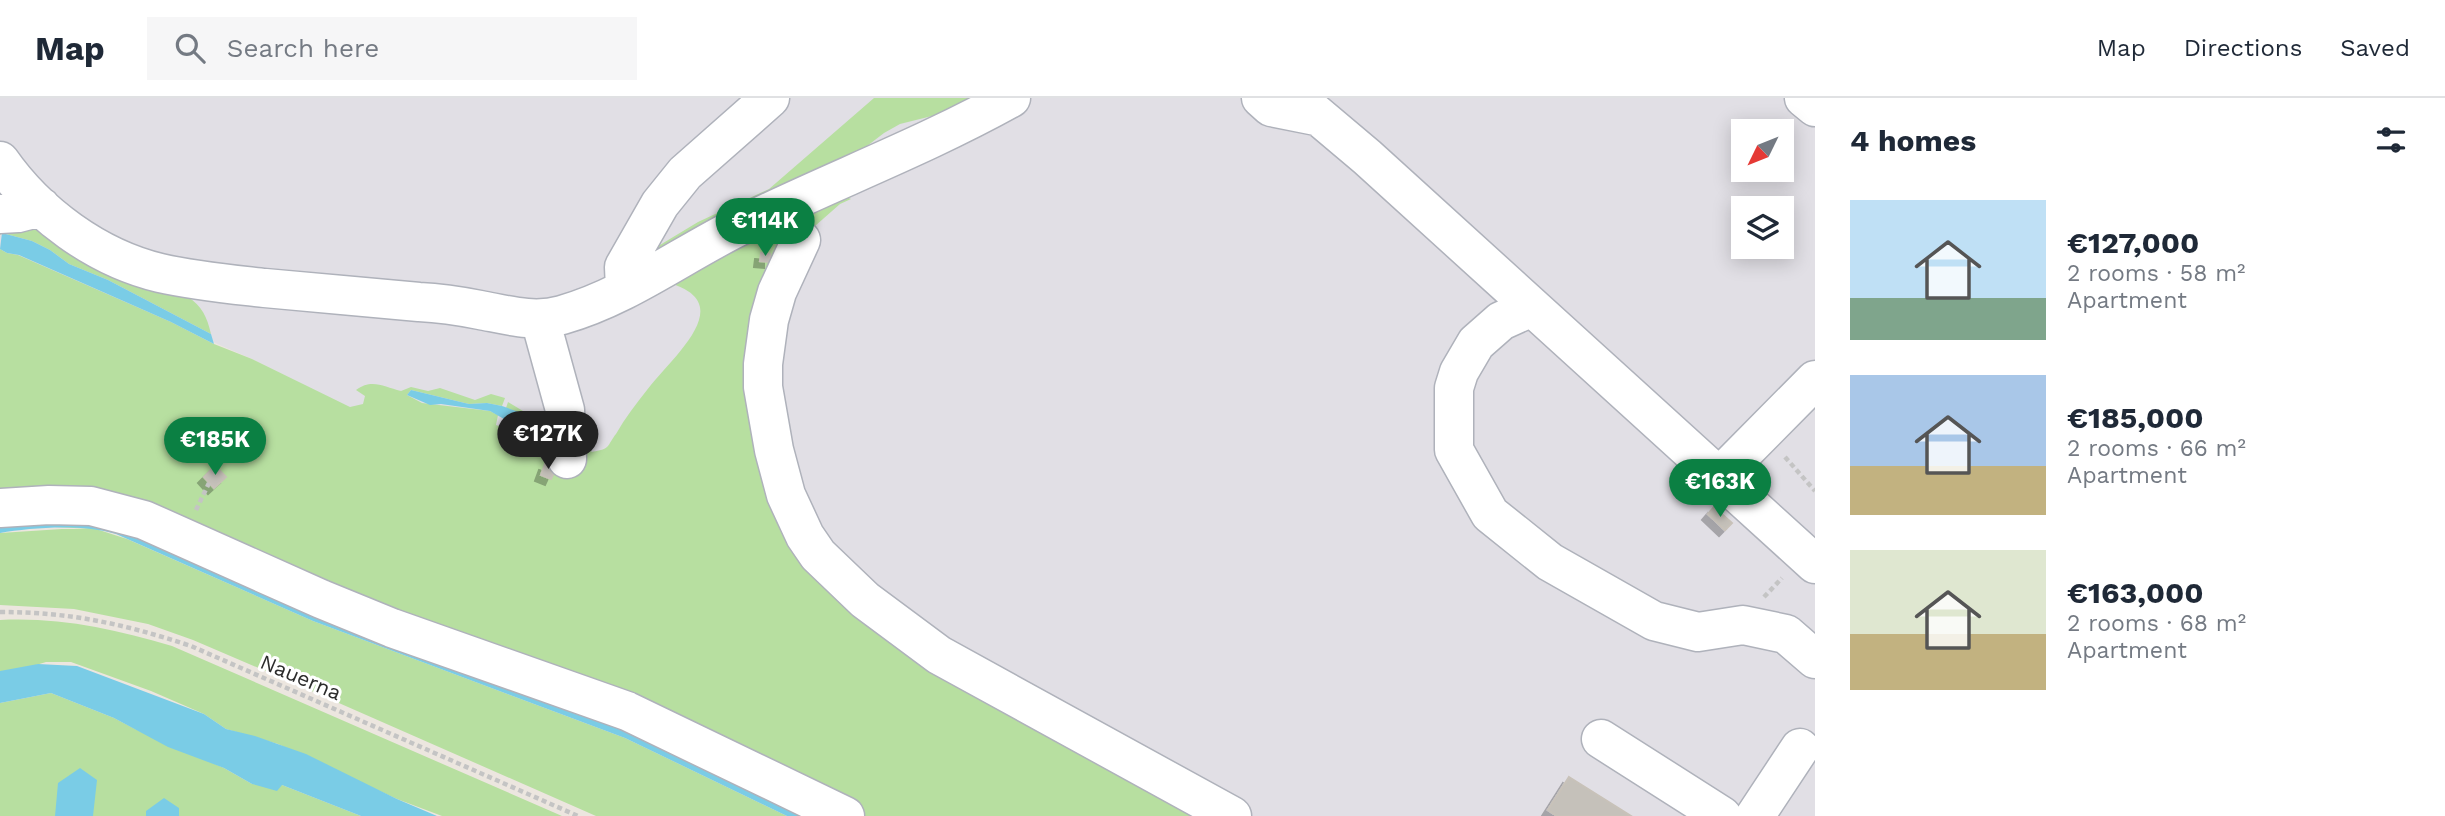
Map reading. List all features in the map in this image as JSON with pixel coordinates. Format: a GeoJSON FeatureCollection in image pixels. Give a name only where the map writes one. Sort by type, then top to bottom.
{"type":"FeatureCollection","features":[{"type":"Feature","properties":{"kind":"lane"},"geometry":{"type":"LineString","coordinates":[[625,289],[624,267],[666,196],[685,173],[770,98]]}},
{"type":"Feature","properties":{"kind":"lane"},"geometry":{"type":"LineString","coordinates":[[0,161],[41,207],[68,231],[133,264],[158,272],[206,282],[418,301],[540,319],[564,315],[625,289],[738,227],[1011,98]]}},
{"type":"Feature","properties":{"kind":"lane"},"geometry":{"type":"LineString","coordinates":[[1261,98],[1270,107],[1316,102],[1367,157],[1810,559]]}},
{"type":"Feature","properties":{"kind":"lane"},"geometry":{"type":"LineString","coordinates":[[1804,98],[1815,107]]}},
{"type":"Feature","properties":{"kind":"lane"},"geometry":{"type":"LineString","coordinates":[[0,214],[18,214],[41,207]]}},
{"type":"Feature","properties":{"kind":"lane"},"geometry":{"type":"LineString","coordinates":[[801,240],[777,292],[769,320],[763,387],[774,450],[786,495],[805,536],[818,555],[865,600],[939,655],[1232,816]]}},
{"type":"Feature","properties":{"kind":"lane"},"geometry":{"type":"LineString","coordinates":[[1532,307],[1501,321],[1476,343],[1459,372],[1454,388],[1454,450],[1490,514],[1550,562],[1654,621],[1698,632],[1743,625],[1786,634],[1815,659]]}},
{"type":"Feature","properties":{"kind":"lane"},"geometry":{"type":"LineString","coordinates":[[540,319],[565,410],[567,459]]}},
{"type":"Feature","properties":{"kind":"lane"},"geometry":{"type":"LineString","coordinates":[[1719,477],[1815,380]]}},
{"type":"Feature","properties":{"kind":"lane"},"geometry":{"type":"LineString","coordinates":[[0,508],[91,506],[145,520],[392,628],[627,711],[845,816]]}},
{"type":"Feature","properties":{"kind":"lane"},"geometry":{"type":"LineString","coordinates":[[1601,740],[1722,816]]}},
{"type":"Feature","properties":{"kind":"lane"},"geometry":{"type":"LineString","coordinates":[[1755,816],[1800,748]]}},
{"type":"Feature","properties":{"kind":"path"},"geometry":{"type":"LineString","coordinates":[[1763,433],[1815,491]]}},
{"type":"Feature","properties":{"kind":"path"},"geometry":{"type":"LineString","coordinates":[[197,508],[209,483]]}},
{"type":"Feature","properties":{"kind":"path"},"geometry":{"type":"LineString","coordinates":[[1743,625],[1765,597],[1810,559]]}},
{"type":"Feature","properties":{"kind":"path","name":"Nauerna"},"geometry":{"type":"LineString","coordinates":[[0,612],[85,617],[146,631],[191,646],[578,816]]}},
{"type":"Feature","properties":{"kind":"shaded area"},"geometry":{"type":"Polygon","coordinates":[[[0,98],[1815,98],[1815,816],[1216,816],[252,359],[0,249],[0,98]]]}},
{"type":"Feature","properties":{"kind":"green space"},"geometry":{"type":"Polygon","coordinates":[[[874,98],[985,98],[968,107],[900,124],[837,169],[646,268],[650,251],[698,222],[769,189],[874,98]]]}},
{"type":"Feature","properties":{"kind":"green space"},"geometry":{"type":"Polygon","coordinates":[[[843,195],[851,199],[840,204],[815,226],[794,237],[762,317],[799,545],[1216,816],[811,816],[622,726],[129,531],[0,524],[0,249],[171,322],[350,407],[363,404],[365,396],[356,390],[373,384],[401,391],[411,387],[428,391],[440,388],[475,400],[491,394],[505,398],[502,406],[469,404],[411,390],[407,395],[422,403],[490,411],[498,415],[496,425],[502,427],[504,419],[539,431],[542,438],[547,422],[506,408],[508,402],[523,411],[548,416],[592,452],[608,446],[635,406],[696,328],[700,313],[697,299],[683,288],[656,280],[843,195]]]}},
{"type":"Feature","properties":{"kind":"green space"},"geometry":{"type":"Polygon","coordinates":[[[31,223],[188,297],[203,313],[211,334],[108,280],[69,264],[32,241],[2,233],[0,235],[0,224],[31,223]]]}},
{"type":"Feature","properties":{"kind":"green space"},"geometry":{"type":"Polygon","coordinates":[[[96,529],[127,539],[313,621],[625,738],[787,816],[596,816],[282,678],[148,624],[74,609],[0,605],[0,533],[96,529]]]}},
{"type":"Feature","properties":{"kind":"green space"},"geometry":{"type":"Polygon","coordinates":[[[0,620],[65,622],[129,634],[172,646],[562,816],[442,816],[397,799],[278,744],[226,729],[204,714],[151,691],[71,662],[46,662],[0,676],[0,620]]]}},
{"type":"Feature","properties":{"kind":"green space"},"geometry":{"type":"Polygon","coordinates":[[[51,693],[114,718],[224,768],[252,784],[282,785],[361,816],[0,816],[0,703],[51,693]]]}},
{"type":"Feature","properties":{"kind":"water"},"geometry":{"type":"Polygon","coordinates":[[[2,233],[32,241],[69,264],[108,280],[211,334],[214,344],[171,322],[19,255],[7,253],[0,249],[2,233]]]}},
{"type":"Feature","properties":{"kind":"water"},"geometry":{"type":"Polygon","coordinates":[[[411,390],[469,404],[502,406],[547,422],[542,439],[537,438],[539,431],[504,419],[490,411],[430,405],[407,395],[411,390]]]}},
{"type":"Feature","properties":{"kind":"water"},"geometry":{"type":"Polygon","coordinates":[[[104,522],[595,715],[811,816],[787,816],[625,738],[313,621],[116,534],[89,529],[59,528],[0,533],[0,524],[104,522]]]}},
{"type":"Feature","properties":{"kind":"water"},"geometry":{"type":"Polygon","coordinates":[[[38,664],[77,666],[204,714],[226,729],[306,754],[437,816],[361,816],[282,785],[277,791],[252,784],[224,768],[168,747],[114,718],[51,693],[0,703],[0,671],[38,664]]]}},
{"type":"Feature","properties":{"kind":"water"},"geometry":{"type":"Polygon","coordinates":[[[80,768],[97,780],[93,816],[55,816],[58,783],[80,768]]]}},
{"type":"Feature","properties":{"kind":"water"},"geometry":{"type":"Polygon","coordinates":[[[164,798],[179,808],[179,816],[146,816],[146,811],[164,798]]]}},
{"type":"Feature","properties":{"kind":"building"},"geometry":{"type":"Polygon","coordinates":[[[761,253],[770,254],[770,262],[760,261],[761,253]]]}},
{"type":"Feature","properties":{"kind":"building"},"geometry":{"type":"Polygon","coordinates":[[[545,464],[556,468],[551,479],[541,475],[545,464]]]}},
{"type":"Feature","properties":{"kind":"building"},"geometry":{"type":"Polygon","coordinates":[[[215,466],[226,477],[214,488],[204,477],[215,466]]]}},
{"type":"Feature","properties":{"kind":"building"},"geometry":{"type":"Polygon","coordinates":[[[1714,507],[1732,523],[1725,530],[1708,514],[1714,507]]]}},
{"type":"Feature","properties":{"kind":"building"},"geometry":{"type":"Polygon","coordinates":[[[1569,777],[1631,816],[1557,816],[1548,810],[1569,777]]]}}]}
